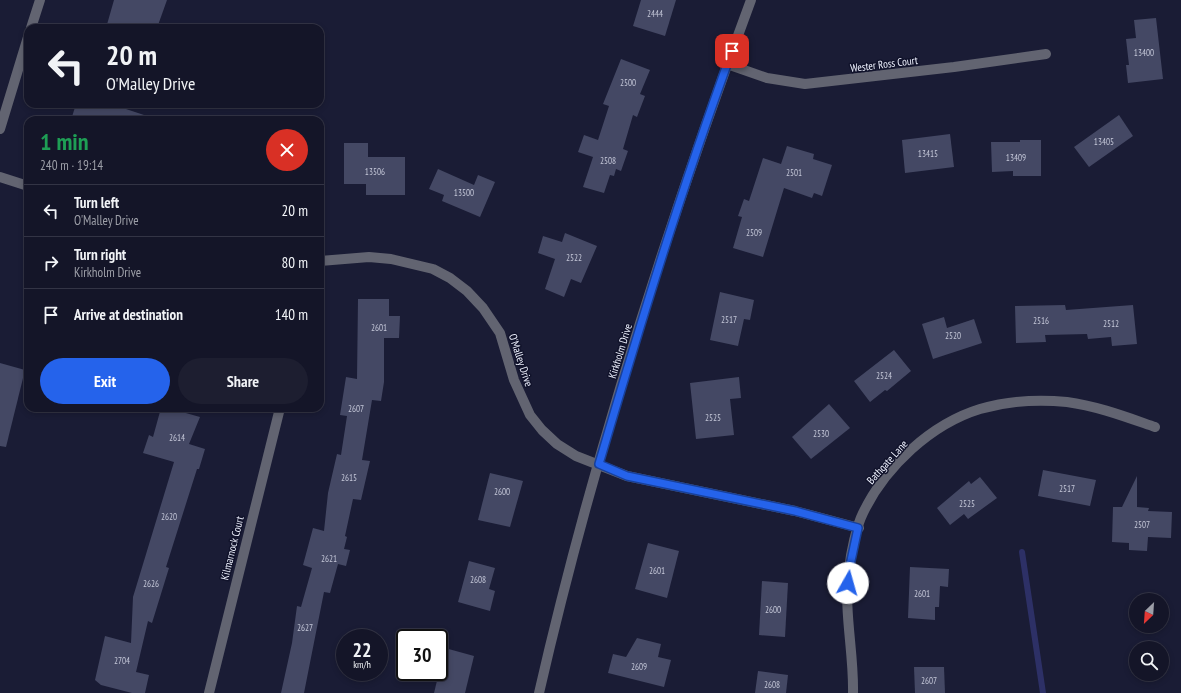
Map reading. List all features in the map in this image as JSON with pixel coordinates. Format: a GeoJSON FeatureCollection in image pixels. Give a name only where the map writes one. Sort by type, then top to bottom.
{"type":"FeatureCollection","features":[{"type":"Feature","properties":{"kind":"street"},"geometry":{"type":"LineString","coordinates":[[32,24],[40,0]]}},
{"type":"Feature","properties":{"kind":"street","name":"Kirkholm Drive"},"geometry":{"type":"LineString","coordinates":[[539,693],[552,637],[599,464],[638,331],[694,155],[751,0]]}},
{"type":"Feature","properties":{"kind":"street"},"geometry":{"type":"LineString","coordinates":[[0,128],[24,50]]}},
{"type":"Feature","properties":{"kind":"street","name":"Wester Ross Court"},"geometry":{"type":"LineString","coordinates":[[727,64],[767,78],[805,84],[954,67],[1046,54]]}},
{"type":"Feature","properties":{"kind":"street"},"geometry":{"type":"LineString","coordinates":[[0,177],[24,185]]}},
{"type":"Feature","properties":{"kind":"street","name":"O'Malley Drive"},"geometry":{"type":"LineString","coordinates":[[324,261],[369,257],[391,258],[433,269],[450,278],[467,291],[483,308],[500,333],[516,386],[530,415],[542,430],[557,444],[576,456],[627,476],[795,511],[858,528]]}},
{"type":"Feature","properties":{"kind":"street","name":"Bathgate Lane"},"geometry":{"type":"LineString","coordinates":[[853,693],[847,596],[849,570],[858,528],[862,514],[876,490],[911,450],[951,423],[979,410],[1007,403],[1038,401],[1068,402],[1105,410],[1155,427]]}},
{"type":"Feature","properties":{"kind":"street","name":"Kilmarnock Court"},"geometry":{"type":"LineString","coordinates":[[209,693],[279,412]]}},
{"type":"Feature","properties":{"kind":"building"},"geometry":{"type":"Polygon","coordinates":[[[114,0],[167,0],[158,24],[107,24],[114,0]]]}},
{"type":"Feature","properties":{"kind":"building"},"geometry":{"type":"Polygon","coordinates":[[[641,0],[676,0],[665,36],[633,26],[641,0]]]}},
{"type":"Feature","properties":{"kind":"building"},"geometry":{"type":"Polygon","coordinates":[[[1156,18],[1163,79],[1128,83],[1126,65],[1129,65],[1126,39],[1136,38],[1134,20],[1156,18]]]}},
{"type":"Feature","properties":{"kind":"building"},"geometry":{"type":"Polygon","coordinates":[[[621,59],[650,70],[640,94],[645,96],[637,117],[633,115],[623,149],[628,151],[621,171],[616,169],[614,176],[610,175],[604,193],[583,187],[593,157],[578,152],[584,135],[598,140],[609,106],[603,104],[621,59]]]}},
{"type":"Feature","properties":{"kind":"building"},"geometry":{"type":"Polygon","coordinates":[[[75,108],[123,108],[147,116],[72,116],[75,108]]]}},
{"type":"Feature","properties":{"kind":"building"},"geometry":{"type":"Polygon","coordinates":[[[1119,115],[1133,136],[1089,167],[1074,147],[1119,115]]]}},
{"type":"Feature","properties":{"kind":"building"},"geometry":{"type":"Polygon","coordinates":[[[950,134],[954,167],[905,173],[902,140],[950,134]]]}},
{"type":"Feature","properties":{"kind":"building"},"geometry":{"type":"Polygon","coordinates":[[[1020,140],[1041,140],[1041,176],[1013,176],[1013,171],[992,172],[991,142],[1020,142],[1020,140]]]}},
{"type":"Feature","properties":{"kind":"building"},"geometry":{"type":"Polygon","coordinates":[[[344,143],[368,143],[368,157],[405,157],[405,195],[366,195],[366,184],[344,184],[344,143]]]}},
{"type":"Feature","properties":{"kind":"building"},"geometry":{"type":"Polygon","coordinates":[[[787,146],[814,154],[813,159],[832,165],[822,196],[814,193],[812,198],[784,188],[763,257],[733,248],[742,217],[738,216],[744,199],[749,201],[763,158],[781,164],[787,146]]]}},
{"type":"Feature","properties":{"kind":"building"},"geometry":{"type":"Polygon","coordinates":[[[438,169],[474,185],[478,175],[495,182],[480,217],[442,201],[444,195],[429,189],[438,169]]]}},
{"type":"Feature","properties":{"kind":"building"},"geometry":{"type":"Polygon","coordinates":[[[565,233],[597,246],[581,283],[571,279],[564,297],[545,289],[555,259],[538,253],[543,236],[562,242],[565,233]]]}},
{"type":"Feature","properties":{"kind":"building"},"geometry":{"type":"Polygon","coordinates":[[[720,292],[754,300],[750,320],[744,319],[738,346],[710,340],[720,292]]]}},
{"type":"Feature","properties":{"kind":"building"},"geometry":{"type":"Polygon","coordinates":[[[358,299],[389,299],[389,316],[400,316],[399,338],[384,338],[384,382],[381,401],[372,400],[362,460],[370,461],[361,500],[353,499],[345,536],[347,537],[344,549],[350,550],[346,566],[338,564],[330,593],[324,592],[304,693],[281,693],[292,643],[297,606],[301,607],[312,568],[303,565],[313,528],[324,531],[328,493],[337,454],[341,455],[347,416],[340,415],[346,377],[357,379],[358,299]]]}},
{"type":"Feature","properties":{"kind":"building"},"geometry":{"type":"Polygon","coordinates":[[[1065,305],[1066,310],[1133,305],[1137,344],[1112,346],[1111,337],[1088,339],[1087,334],[1045,335],[1046,342],[1016,343],[1015,306],[1065,305]]]}},
{"type":"Feature","properties":{"kind":"building"},"geometry":{"type":"Polygon","coordinates":[[[944,317],[947,328],[974,319],[982,343],[933,359],[922,324],[944,317]]]}},
{"type":"Feature","properties":{"kind":"building"},"geometry":{"type":"Polygon","coordinates":[[[894,350],[911,371],[887,391],[885,390],[870,402],[854,381],[894,350]]]}},
{"type":"Feature","properties":{"kind":"building"},"geometry":{"type":"Polygon","coordinates":[[[0,363],[24,370],[24,374],[6,447],[0,446],[0,363]]]}},
{"type":"Feature","properties":{"kind":"building"},"geometry":{"type":"Polygon","coordinates":[[[739,377],[741,398],[730,399],[734,435],[696,439],[690,383],[739,377]]]}},
{"type":"Feature","properties":{"kind":"building"},"geometry":{"type":"Polygon","coordinates":[[[829,404],[850,428],[811,459],[792,437],[829,404]]]}},
{"type":"Feature","properties":{"kind":"building"},"geometry":{"type":"Polygon","coordinates":[[[160,412],[182,412],[200,417],[189,444],[205,449],[199,469],[197,469],[166,567],[169,568],[152,623],[148,621],[136,672],[149,675],[145,693],[132,693],[101,685],[95,680],[105,636],[131,643],[133,597],[174,462],[143,453],[149,435],[153,437],[160,412]]]}},
{"type":"Feature","properties":{"kind":"building"},"geometry":{"type":"Polygon","coordinates":[[[1043,470],[1096,480],[1090,506],[1038,496],[1043,470]]]}},
{"type":"Feature","properties":{"kind":"building"},"geometry":{"type":"Polygon","coordinates":[[[490,473],[523,481],[510,527],[478,520],[490,473]]]}},
{"type":"Feature","properties":{"kind":"building"},"geometry":{"type":"Polygon","coordinates":[[[1137,476],[1137,507],[1149,508],[1148,511],[1172,512],[1171,538],[1148,537],[1147,551],[1129,550],[1129,543],[1112,542],[1113,507],[1122,507],[1137,476]]]}},
{"type":"Feature","properties":{"kind":"building"},"geometry":{"type":"Polygon","coordinates":[[[980,477],[997,498],[968,519],[964,514],[950,525],[937,508],[969,481],[971,484],[980,477]]]}},
{"type":"Feature","properties":{"kind":"building"},"geometry":{"type":"Polygon","coordinates":[[[648,543],[679,551],[667,598],[635,589],[648,543]]]}},
{"type":"Feature","properties":{"kind":"building"},"geometry":{"type":"Polygon","coordinates":[[[469,561],[495,568],[489,589],[495,591],[490,611],[458,602],[469,561]]]}},
{"type":"Feature","properties":{"kind":"building"},"geometry":{"type":"Polygon","coordinates":[[[910,567],[949,569],[948,587],[940,586],[939,607],[935,607],[935,620],[908,618],[910,567]]]}},
{"type":"Feature","properties":{"kind":"building"},"geometry":{"type":"Polygon","coordinates":[[[762,581],[788,583],[785,637],[759,635],[762,581]]]}},
{"type":"Feature","properties":{"kind":"building"},"geometry":{"type":"Polygon","coordinates":[[[637,638],[661,644],[658,657],[671,660],[664,687],[608,673],[613,654],[626,657],[637,638]]]}},
{"type":"Feature","properties":{"kind":"building"},"geometry":{"type":"Polygon","coordinates":[[[448,649],[474,656],[465,693],[434,693],[437,681],[448,681],[448,649]]]}},
{"type":"Feature","properties":{"kind":"building"},"geometry":{"type":"Polygon","coordinates":[[[914,667],[944,667],[945,693],[915,693],[914,667]]]}},
{"type":"Feature","properties":{"kind":"building"},"geometry":{"type":"Polygon","coordinates":[[[758,671],[788,675],[786,693],[755,693],[758,671]]]}},
{"type":"Feature","properties":{"kind":"waterway"},"geometry":{"type":"LineString","coordinates":[[1022,552],[1043,693]]}},
{"type":"Feature","properties":{"kind":"route"},"geometry":{"type":"LineString","coordinates":[[732,51],[697,148],[638,331],[599,464],[627,476],[795,511],[858,528],[849,570],[848,583]]}}]}
